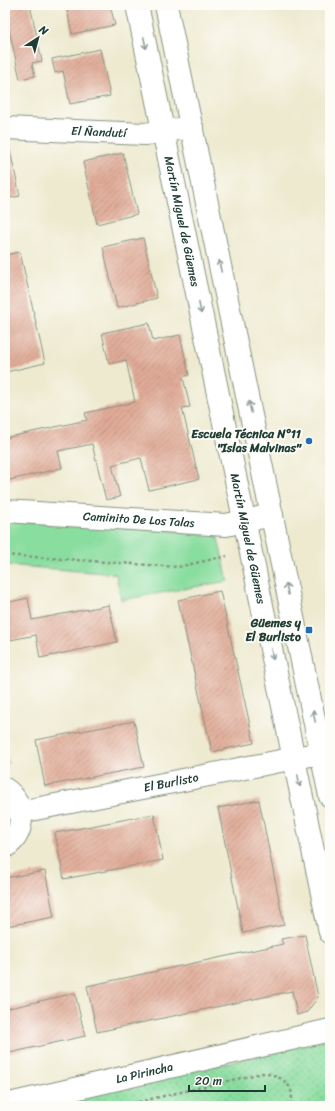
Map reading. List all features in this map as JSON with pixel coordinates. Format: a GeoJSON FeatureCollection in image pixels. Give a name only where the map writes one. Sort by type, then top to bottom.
{"type":"FeatureCollection","features":[{"type":"Feature","properties":{"kind":"main road","name":"Martín Miguel de Güemes"},"geometry":{"type":"LineString","coordinates":[[137,5],[330,932]]}},
{"type":"Feature","properties":{"kind":"main road"},"geometry":{"type":"LineString","coordinates":[[166,5],[330,796]]}},
{"type":"Feature","properties":{"kind":"main road","name":"El Ñandutí"},"geometry":{"type":"LineString","coordinates":[[5,128],[145,134],[192,127]]}},
{"type":"Feature","properties":{"kind":"main road","name":"Caminito De Los Talas"},"geometry":{"type":"LineString","coordinates":[[5,511],[226,525],[272,515]]}},
{"type":"Feature","properties":{"kind":"main road","name":"El Burlisto"},"geometry":{"type":"LineString","coordinates":[[20,812],[321,753]]}},
{"type":"Feature","properties":{"kind":"main road"},"geometry":{"type":"LineString","coordinates":[[5,789],[10,792],[17,801],[21,824],[16,836],[5,847]]}},
{"type":"Feature","properties":{"kind":"main road","name":"La Pirincha"},"geometry":{"type":"LineString","coordinates":[[5,1105],[330,1030]]}},
{"type":"Feature","properties":{"kind":"path"},"geometry":{"type":"LineString","coordinates":[[5,555],[178,567],[232,555]]}},
{"type":"Feature","properties":{"kind":"path"},"geometry":{"type":"LineString","coordinates":[[121,1106],[262,1073],[272,1074],[280,1078],[288,1085],[292,1093],[292,1102],[290,1106]]}},
{"type":"Feature","properties":{"kind":"green space"},"geometry":{"type":"Polygon","coordinates":[[[5,520],[217,534],[228,581],[121,600],[116,574],[5,565],[5,520]]]}},
{"type":"Feature","properties":{"kind":"green space"},"geometry":{"type":"Polygon","coordinates":[[[5,800],[12,819],[5,836],[5,800]]]}},
{"type":"Feature","properties":{"kind":"green space"},"geometry":{"type":"Polygon","coordinates":[[[330,1039],[330,1106],[41,1106],[330,1039]]]}},
{"type":"Feature","properties":{"kind":"building"},"geometry":{"type":"Polygon","coordinates":[[[5,5],[30,5],[42,61],[32,63],[35,76],[20,79],[5,5]]]}},
{"type":"Feature","properties":{"kind":"building"},"geometry":{"type":"Polygon","coordinates":[[[66,5],[110,5],[115,25],[72,34],[66,5]]]}},
{"type":"Feature","properties":{"kind":"building"},"geometry":{"type":"Polygon","coordinates":[[[100,49],[110,96],[70,104],[63,71],[55,73],[52,59],[100,49]]]}},
{"type":"Feature","properties":{"kind":"building"},"geometry":{"type":"Polygon","coordinates":[[[10,150],[20,196],[5,199],[5,151],[10,150]]]}},
{"type":"Feature","properties":{"kind":"building"},"geometry":{"type":"Polygon","coordinates":[[[123,153],[137,214],[97,224],[83,162],[123,153]]]}},
{"type":"Feature","properties":{"kind":"building"},"geometry":{"type":"Polygon","coordinates":[[[143,238],[157,298],[117,308],[103,247],[143,238]]]}},
{"type":"Feature","properties":{"kind":"building"},"geometry":{"type":"Polygon","coordinates":[[[20,252],[45,363],[6,372],[5,255],[20,252]]]}},
{"type":"Feature","properties":{"kind":"building"},"geometry":{"type":"Polygon","coordinates":[[[149,323],[153,341],[180,335],[189,375],[183,377],[190,407],[182,408],[199,479],[149,490],[141,458],[112,465],[120,497],[106,500],[92,444],[58,451],[62,468],[5,481],[5,438],[87,420],[85,413],[135,402],[126,360],[109,364],[102,333],[149,323]]]}},
{"type":"Feature","properties":{"kind":"building"},"geometry":{"type":"Polygon","coordinates":[[[220,591],[254,743],[212,752],[178,600],[220,591]]]}},
{"type":"Feature","properties":{"kind":"building"},"geometry":{"type":"Polygon","coordinates":[[[28,598],[32,620],[109,605],[117,642],[40,658],[36,635],[5,641],[5,603],[28,598]]]}},
{"type":"Feature","properties":{"kind":"building"},"geometry":{"type":"Polygon","coordinates":[[[134,721],[144,767],[45,786],[36,740],[134,721]]]}},
{"type":"Feature","properties":{"kind":"building"},"geometry":{"type":"Polygon","coordinates":[[[5,749],[9,764],[5,764],[5,749]]]}},
{"type":"Feature","properties":{"kind":"building"},"geometry":{"type":"Polygon","coordinates":[[[259,800],[284,925],[243,933],[218,808],[259,800]]]}},
{"type":"Feature","properties":{"kind":"building"},"geometry":{"type":"Polygon","coordinates":[[[154,814],[163,860],[64,879],[55,833],[154,814]]]}},
{"type":"Feature","properties":{"kind":"building"},"geometry":{"type":"Polygon","coordinates":[[[45,871],[54,917],[7,926],[5,916],[5,878],[45,871]]]}},
{"type":"Feature","properties":{"kind":"building"},"geometry":{"type":"Polygon","coordinates":[[[305,935],[318,997],[307,1012],[297,1015],[292,991],[97,1032],[87,986],[283,944],[281,939],[305,935]]]}},
{"type":"Feature","properties":{"kind":"building"},"geometry":{"type":"Polygon","coordinates":[[[75,993],[85,1036],[5,1054],[5,1009],[75,993]]]}},
{"type":"Feature","properties":{"kind":"place","name":"Escuela Técnica N°11 \"Islas Malvinas\""},"geometry":{"type":"Point","coordinates":[309,441]}},
{"type":"Feature","properties":{"kind":"place","name":"Güemes y El Burlisto"},"geometry":{"type":"Point","coordinates":[309,630]}}]}
